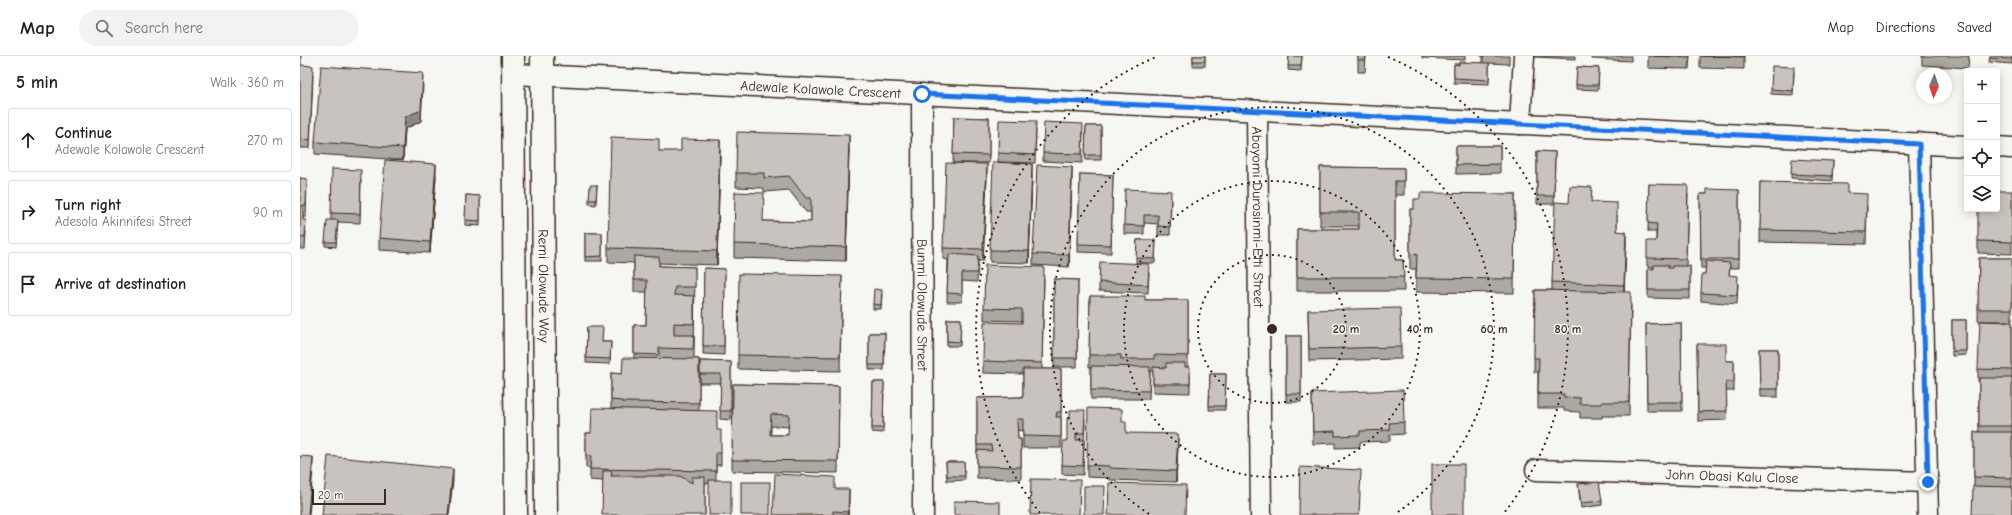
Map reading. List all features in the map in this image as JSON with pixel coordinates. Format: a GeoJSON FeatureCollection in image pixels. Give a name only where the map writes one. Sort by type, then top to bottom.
{"type":"FeatureCollection","features":[{"type":"Feature","properties":{"kind":"main road","name":"Remi Olowude Way"},"geometry":{"type":"LineString","coordinates":[[513,65],[516,515]]}},
{"type":"Feature","properties":{"kind":"main road","name":"Remi Olowude Way"},"geometry":{"type":"LineString","coordinates":[[542,66],[546,515]]}},
{"type":"Feature","properties":{"kind":"street"},"geometry":{"type":"LineString","coordinates":[[1520,124],[1524,56]]}},
{"type":"Feature","properties":{"kind":"street","name":"Adewale Kolawole Crescent"},"geometry":{"type":"LineString","coordinates":[[513,65],[922,94],[1964,146]]}},
{"type":"Feature","properties":{"kind":"street","name":"Bunmi Olowude Street"},"geometry":{"type":"LineString","coordinates":[[922,94],[923,515]]}},
{"type":"Feature","properties":{"kind":"street","name":"Abayomi Durosinmi-Etti Street"},"geometry":{"type":"LineString","coordinates":[[1257,111],[1261,515]]}},
{"type":"Feature","properties":{"kind":"street"},"geometry":{"type":"LineString","coordinates":[[1919,144],[1928,515]]}},
{"type":"Feature","properties":{"kind":"street"},"geometry":{"type":"LineString","coordinates":[[2000,147],[2012,148]]}},
{"type":"Feature","properties":{"kind":"street","name":"John Obasi Kalu Close"},"geometry":{"type":"LineString","coordinates":[[1536,470],[1928,482]]}},
{"type":"Feature","properties":{"kind":"building"},"geometry":{"type":"Polygon","coordinates":[[[1193,56],[1205,56],[1205,61],[1193,61],[1193,56]]]}},
{"type":"Feature","properties":{"kind":"building"},"geometry":{"type":"Polygon","coordinates":[[[1289,56],[1302,56],[1301,66],[1288,66],[1289,56]]]}},
{"type":"Feature","properties":{"kind":"building"},"geometry":{"type":"Polygon","coordinates":[[[1358,56],[1366,56],[1365,60],[1358,60],[1358,56]]]}},
{"type":"Feature","properties":{"kind":"building"},"geometry":{"type":"Polygon","coordinates":[[[1654,56],[1690,56],[1689,58],[1654,56]]]}},
{"type":"Feature","properties":{"kind":"building"},"geometry":{"type":"Polygon","coordinates":[[[1702,56],[1744,56],[1744,57],[1702,56]]]}},
{"type":"Feature","properties":{"kind":"building"},"geometry":{"type":"Polygon","coordinates":[[[1990,56],[2012,56],[2012,59],[1989,58],[1990,56]]]}},
{"type":"Feature","properties":{"kind":"building"},"geometry":{"type":"Polygon","coordinates":[[[1459,62],[1489,63],[1489,80],[1454,78],[1454,64],[1459,65],[1459,62]]]}},
{"type":"Feature","properties":{"kind":"building"},"geometry":{"type":"Polygon","coordinates":[[[300,65],[313,66],[310,140],[300,139],[300,65]]]}},
{"type":"Feature","properties":{"kind":"building"},"geometry":{"type":"Polygon","coordinates":[[[321,66],[423,73],[421,110],[405,117],[403,148],[315,142],[321,66]]]}},
{"type":"Feature","properties":{"kind":"building"},"geometry":{"type":"Polygon","coordinates":[[[1772,66],[1794,67],[1793,91],[1771,89],[1772,66]]]}},
{"type":"Feature","properties":{"kind":"building"},"geometry":{"type":"Polygon","coordinates":[[[1577,67],[1599,68],[1598,85],[1576,85],[1577,67]]]}},
{"type":"Feature","properties":{"kind":"building"},"geometry":{"type":"Polygon","coordinates":[[[954,117],[989,118],[989,155],[953,154],[954,117]]]}},
{"type":"Feature","properties":{"kind":"building"},"geometry":{"type":"Polygon","coordinates":[[[999,120],[1036,121],[1035,155],[998,153],[999,120]]]}},
{"type":"Feature","properties":{"kind":"building"},"geometry":{"type":"Polygon","coordinates":[[[1044,122],[1083,124],[1082,154],[1043,153],[1044,122]]]}},
{"type":"Feature","properties":{"kind":"building"},"geometry":{"type":"Polygon","coordinates":[[[1086,126],[1101,126],[1101,155],[1085,155],[1086,126]]]}},
{"type":"Feature","properties":{"kind":"building"},"geometry":{"type":"Polygon","coordinates":[[[737,132],[849,135],[846,247],[734,244],[735,192],[764,193],[763,221],[811,222],[811,198],[806,198],[789,176],[764,178],[764,173],[736,173],[737,132]]]}},
{"type":"Feature","properties":{"kind":"building"},"geometry":{"type":"Polygon","coordinates":[[[611,137],[659,139],[659,151],[681,151],[681,139],[720,140],[717,251],[608,248],[611,137]]]}},
{"type":"Feature","properties":{"kind":"building"},"geometry":{"type":"Polygon","coordinates":[[[1456,146],[1500,146],[1500,164],[1456,165],[1456,146]]]}},
{"type":"Feature","properties":{"kind":"building"},"geometry":{"type":"Polygon","coordinates":[[[1537,151],[1555,152],[1554,196],[1537,196],[1537,151]]]}},
{"type":"Feature","properties":{"kind":"building"},"geometry":{"type":"Polygon","coordinates":[[[1792,159],[1833,161],[1832,176],[1791,174],[1792,159]]]}},
{"type":"Feature","properties":{"kind":"building"},"geometry":{"type":"Polygon","coordinates":[[[385,160],[436,164],[430,242],[379,238],[385,160]]]}},
{"type":"Feature","properties":{"kind":"building"},"geometry":{"type":"Polygon","coordinates":[[[993,162],[1032,164],[1029,251],[990,250],[993,162]]]}},
{"type":"Feature","properties":{"kind":"building"},"geometry":{"type":"Polygon","coordinates":[[[946,163],[987,164],[983,249],[943,248],[946,163]]]}},
{"type":"Feature","properties":{"kind":"building"},"geometry":{"type":"Polygon","coordinates":[[[1037,165],[1072,167],[1069,255],[1033,254],[1037,165]]]}},
{"type":"Feature","properties":{"kind":"building"},"geometry":{"type":"Polygon","coordinates":[[[1320,167],[1404,168],[1404,181],[1395,181],[1395,260],[1403,260],[1404,277],[1297,277],[1297,229],[1359,229],[1359,212],[1320,212],[1320,167]]]}},
{"type":"Feature","properties":{"kind":"building"},"geometry":{"type":"Polygon","coordinates":[[[332,169],[361,170],[360,214],[331,213],[332,169]]]}},
{"type":"Feature","properties":{"kind":"building"},"geometry":{"type":"Polygon","coordinates":[[[1080,174],[1113,175],[1111,245],[1078,244],[1080,174]]]}},
{"type":"Feature","properties":{"kind":"building"},"geometry":{"type":"Polygon","coordinates":[[[300,178],[307,179],[306,205],[303,205],[303,220],[306,220],[305,238],[300,237],[300,178]]]}},
{"type":"Feature","properties":{"kind":"building"},"geometry":{"type":"Polygon","coordinates":[[[1761,182],[1847,184],[1847,193],[1867,194],[1866,232],[1760,230],[1761,182]]]}},
{"type":"Feature","properties":{"kind":"building"},"geometry":{"type":"Polygon","coordinates":[[[1649,184],[1688,185],[1686,259],[1647,258],[1647,241],[1656,241],[1657,224],[1648,223],[1649,184]]]}},
{"type":"Feature","properties":{"kind":"building"},"geometry":{"type":"Polygon","coordinates":[[[590,185],[597,185],[596,200],[589,200],[590,185]]]}},
{"type":"Feature","properties":{"kind":"building"},"geometry":{"type":"Polygon","coordinates":[[[1570,186],[1592,187],[1591,202],[1617,203],[1617,231],[1626,232],[1624,285],[1552,282],[1555,202],[1569,203],[1570,186]]]}},
{"type":"Feature","properties":{"kind":"building"},"geometry":{"type":"Polygon","coordinates":[[[1125,189],[1171,191],[1170,227],[1158,226],[1158,215],[1144,215],[1144,226],[1124,225],[1125,189]]]}},
{"type":"Feature","properties":{"kind":"building"},"geometry":{"type":"Polygon","coordinates":[[[1707,189],[1739,190],[1739,259],[1701,259],[1700,194],[1707,194],[1707,189]]]}},
{"type":"Feature","properties":{"kind":"building"},"geometry":{"type":"Polygon","coordinates":[[[2000,191],[2012,191],[2012,242],[1978,241],[1978,212],[2000,212],[2000,191]]]}},
{"type":"Feature","properties":{"kind":"building"},"geometry":{"type":"Polygon","coordinates":[[[1420,193],[1515,194],[1514,279],[1416,278],[1417,254],[1410,255],[1410,209],[1414,209],[1414,199],[1420,199],[1420,193]]]}},
{"type":"Feature","properties":{"kind":"building"},"geometry":{"type":"Polygon","coordinates":[[[466,195],[480,196],[480,221],[465,220],[466,195]]]}},
{"type":"Feature","properties":{"kind":"building"},"geometry":{"type":"Polygon","coordinates":[[[327,220],[338,220],[336,242],[325,242],[327,220]]]}},
{"type":"Feature","properties":{"kind":"building"},"geometry":{"type":"Polygon","coordinates":[[[585,233],[602,233],[602,256],[585,257],[585,233]]]}},
{"type":"Feature","properties":{"kind":"building"},"geometry":{"type":"Polygon","coordinates":[[[1137,240],[1156,240],[1155,259],[1136,258],[1137,240]]]}},
{"type":"Feature","properties":{"kind":"building"},"geometry":{"type":"Polygon","coordinates":[[[949,254],[978,256],[977,273],[962,273],[962,294],[947,293],[949,254]]]}},
{"type":"Feature","properties":{"kind":"building"},"geometry":{"type":"Polygon","coordinates":[[[634,256],[659,257],[659,266],[695,267],[695,287],[675,287],[674,295],[694,296],[694,324],[674,323],[674,335],[694,335],[693,349],[659,348],[659,355],[634,354],[634,325],[646,325],[647,280],[634,280],[634,256]]]}},
{"type":"Feature","properties":{"kind":"building"},"geometry":{"type":"Polygon","coordinates":[[[1979,258],[2012,258],[2012,309],[1978,309],[1979,258]]]}},
{"type":"Feature","properties":{"kind":"building"},"geometry":{"type":"Polygon","coordinates":[[[1706,261],[1730,263],[1729,275],[1738,276],[1737,295],[1701,293],[1702,274],[1705,274],[1706,261]]]}},
{"type":"Feature","properties":{"kind":"building"},"geometry":{"type":"Polygon","coordinates":[[[1100,262],[1149,264],[1148,285],[1099,282],[1100,262]]]}},
{"type":"Feature","properties":{"kind":"building"},"geometry":{"type":"Polygon","coordinates":[[[985,265],[1044,267],[1042,363],[983,361],[984,322],[1022,323],[1022,309],[984,308],[985,265]]]}},
{"type":"Feature","properties":{"kind":"building"},"geometry":{"type":"Polygon","coordinates":[[[1654,265],[1668,265],[1668,268],[1672,268],[1672,266],[1690,266],[1690,290],[1648,290],[1648,268],[1654,269],[1654,265]]]}},
{"type":"Feature","properties":{"kind":"building"},"geometry":{"type":"Polygon","coordinates":[[[704,268],[725,269],[724,346],[703,346],[704,268]]]}},
{"type":"Feature","properties":{"kind":"building"},"geometry":{"type":"Polygon","coordinates":[[[739,274],[842,276],[840,357],[738,355],[739,274]]]}},
{"type":"Feature","properties":{"kind":"building"},"geometry":{"type":"Polygon","coordinates":[[[1054,279],[1078,280],[1077,358],[1054,358],[1054,279]]]}},
{"type":"Feature","properties":{"kind":"building"},"geometry":{"type":"Polygon","coordinates":[[[874,289],[882,290],[881,305],[873,304],[874,289]]]}},
{"type":"Feature","properties":{"kind":"building"},"geometry":{"type":"Polygon","coordinates":[[[1535,290],[1631,292],[1629,402],[1580,404],[1580,398],[1564,397],[1564,394],[1538,394],[1539,358],[1534,358],[1535,290]]]}},
{"type":"Feature","properties":{"kind":"building"},"geometry":{"type":"Polygon","coordinates":[[[1090,296],[1145,296],[1145,300],[1188,300],[1188,356],[1154,355],[1154,359],[1121,359],[1121,355],[1089,355],[1090,296]]]}},
{"type":"Feature","properties":{"kind":"building"},"geometry":{"type":"Polygon","coordinates":[[[1400,308],[1401,347],[1309,349],[1308,310],[1400,308]]]}},
{"type":"Feature","properties":{"kind":"building"},"geometry":{"type":"Polygon","coordinates":[[[947,319],[961,319],[960,342],[947,341],[947,319]]]}},
{"type":"Feature","properties":{"kind":"building"},"geometry":{"type":"Polygon","coordinates":[[[1952,320],[1966,320],[1966,351],[1952,351],[1952,320]]]}},
{"type":"Feature","properties":{"kind":"building"},"geometry":{"type":"Polygon","coordinates":[[[1980,321],[2012,322],[2012,370],[1978,369],[1980,321]]]}},
{"type":"Feature","properties":{"kind":"building"},"geometry":{"type":"Polygon","coordinates":[[[1681,323],[1682,402],[1647,402],[1646,324],[1681,323]]]}},
{"type":"Feature","properties":{"kind":"building"},"geometry":{"type":"Polygon","coordinates":[[[587,327],[603,327],[602,342],[611,342],[610,359],[586,358],[587,327]]]}},
{"type":"Feature","properties":{"kind":"building"},"geometry":{"type":"Polygon","coordinates":[[[869,333],[885,333],[884,365],[869,365],[869,333]]]}},
{"type":"Feature","properties":{"kind":"building"},"geometry":{"type":"Polygon","coordinates":[[[1286,336],[1301,336],[1301,394],[1286,394],[1286,336]]]}},
{"type":"Feature","properties":{"kind":"building"},"geometry":{"type":"Polygon","coordinates":[[[1697,344],[1726,344],[1726,361],[1734,361],[1734,382],[1726,382],[1727,411],[1698,412],[1697,344]]]}},
{"type":"Feature","properties":{"kind":"building"},"geometry":{"type":"Polygon","coordinates":[[[1759,349],[1778,349],[1778,389],[1760,389],[1759,349]]]}},
{"type":"Feature","properties":{"kind":"building"},"geometry":{"type":"Polygon","coordinates":[[[623,358],[699,359],[699,403],[622,402],[611,400],[611,373],[622,374],[623,358]]]}},
{"type":"Feature","properties":{"kind":"building"},"geometry":{"type":"Polygon","coordinates":[[[700,361],[731,362],[731,411],[720,411],[721,374],[700,374],[700,361]]]}},
{"type":"Feature","properties":{"kind":"building"},"geometry":{"type":"Polygon","coordinates":[[[1166,363],[1185,363],[1185,367],[1190,367],[1190,384],[1153,384],[1153,367],[1166,368],[1166,363]]]}},
{"type":"Feature","properties":{"kind":"building"},"geometry":{"type":"Polygon","coordinates":[[[1091,366],[1150,367],[1149,391],[1091,390],[1091,366]]]}},
{"type":"Feature","properties":{"kind":"building"},"geometry":{"type":"Polygon","coordinates":[[[1023,369],[1061,369],[1061,412],[1057,412],[1056,417],[1061,417],[1061,437],[1023,436],[1023,419],[1017,419],[1018,439],[1021,439],[1021,467],[977,466],[977,450],[992,451],[991,445],[977,445],[977,398],[1023,397],[1023,369]]]}},
{"type":"Feature","properties":{"kind":"building"},"geometry":{"type":"Polygon","coordinates":[[[1210,374],[1226,374],[1225,406],[1209,406],[1210,374]]]}},
{"type":"Feature","properties":{"kind":"building"},"geometry":{"type":"Polygon","coordinates":[[[1979,378],[2012,378],[2012,426],[1979,426],[1979,378]]]}},
{"type":"Feature","properties":{"kind":"building"},"geometry":{"type":"Polygon","coordinates":[[[873,382],[884,382],[883,428],[872,428],[873,382]]]}},
{"type":"Feature","properties":{"kind":"building"},"geometry":{"type":"Polygon","coordinates":[[[733,384],[839,386],[838,461],[732,460],[733,384]],[[771,414],[770,435],[788,435],[789,415],[771,414]]]}},
{"type":"Feature","properties":{"kind":"building"},"geometry":{"type":"Polygon","coordinates":[[[1403,390],[1404,422],[1389,423],[1390,430],[1360,431],[1360,435],[1335,436],[1335,431],[1313,432],[1312,393],[1403,390]]]}},
{"type":"Feature","properties":{"kind":"building"},"geometry":{"type":"Polygon","coordinates":[[[592,408],[717,411],[717,430],[721,430],[721,453],[716,453],[716,471],[590,469],[591,456],[586,456],[586,433],[591,433],[592,408]]]}},
{"type":"Feature","properties":{"kind":"building"},"geometry":{"type":"Polygon","coordinates":[[[1088,408],[1122,409],[1122,422],[1126,422],[1126,433],[1178,434],[1176,471],[1110,468],[1110,466],[1087,465],[1088,408]]]}},
{"type":"Feature","properties":{"kind":"building"},"geometry":{"type":"Polygon","coordinates":[[[1070,410],[1085,410],[1084,433],[1076,433],[1076,440],[1084,440],[1083,466],[1062,465],[1063,441],[1067,441],[1067,418],[1070,418],[1070,410]]]}},
{"type":"Feature","properties":{"kind":"building"},"geometry":{"type":"Polygon","coordinates":[[[1974,432],[2012,432],[2012,478],[1974,477],[1974,432]]]}},
{"type":"Feature","properties":{"kind":"building"},"geometry":{"type":"Polygon","coordinates":[[[300,456],[313,457],[308,515],[300,515],[300,456]]]}},
{"type":"Feature","properties":{"kind":"building"},"geometry":{"type":"Polygon","coordinates":[[[328,456],[453,469],[448,515],[322,515],[328,456]]]}},
{"type":"Feature","properties":{"kind":"building"},"geometry":{"type":"Polygon","coordinates":[[[946,462],[964,462],[965,476],[947,476],[946,462]]]}},
{"type":"Feature","properties":{"kind":"building"},"geometry":{"type":"Polygon","coordinates":[[[1432,464],[1464,464],[1464,515],[1432,515],[1432,464]]]}},
{"type":"Feature","properties":{"kind":"building"},"geometry":{"type":"Polygon","coordinates":[[[1300,467],[1361,470],[1359,515],[1299,515],[1300,467]]]}},
{"type":"Feature","properties":{"kind":"building"},"geometry":{"type":"Polygon","coordinates":[[[603,471],[612,471],[611,476],[680,476],[692,483],[692,477],[705,477],[705,515],[602,515],[603,471]]]}},
{"type":"Feature","properties":{"kind":"building"},"geometry":{"type":"Polygon","coordinates":[[[775,474],[835,477],[835,489],[849,489],[848,512],[833,511],[833,515],[773,515],[775,474]]]}},
{"type":"Feature","properties":{"kind":"building"},"geometry":{"type":"Polygon","coordinates":[[[1031,479],[1080,480],[1079,515],[1030,515],[1031,479]]]}},
{"type":"Feature","properties":{"kind":"building"},"geometry":{"type":"Polygon","coordinates":[[[709,480],[731,480],[731,515],[709,515],[709,480]]]}},
{"type":"Feature","properties":{"kind":"building"},"geometry":{"type":"Polygon","coordinates":[[[741,482],[770,482],[770,515],[741,515],[741,482]]]}},
{"type":"Feature","properties":{"kind":"building"},"geometry":{"type":"Polygon","coordinates":[[[1599,482],[1602,501],[1581,503],[1578,484],[1599,482]]]}},
{"type":"Feature","properties":{"kind":"building"},"geometry":{"type":"Polygon","coordinates":[[[1109,483],[1186,485],[1185,515],[1108,515],[1109,483]]]}},
{"type":"Feature","properties":{"kind":"building"},"geometry":{"type":"Polygon","coordinates":[[[1084,486],[1105,486],[1104,515],[1084,515],[1084,486]]]}},
{"type":"Feature","properties":{"kind":"building"},"geometry":{"type":"Polygon","coordinates":[[[1973,486],[2012,487],[2012,515],[1972,515],[1973,486]]]}},
{"type":"Feature","properties":{"kind":"building"},"geometry":{"type":"Polygon","coordinates":[[[954,501],[1000,502],[1000,515],[954,515],[954,501]]]}},
{"type":"Feature","properties":{"kind":"route"},"geometry":{"type":"LineString","coordinates":[[922,94],[1919,144],[1928,482]]}}]}
